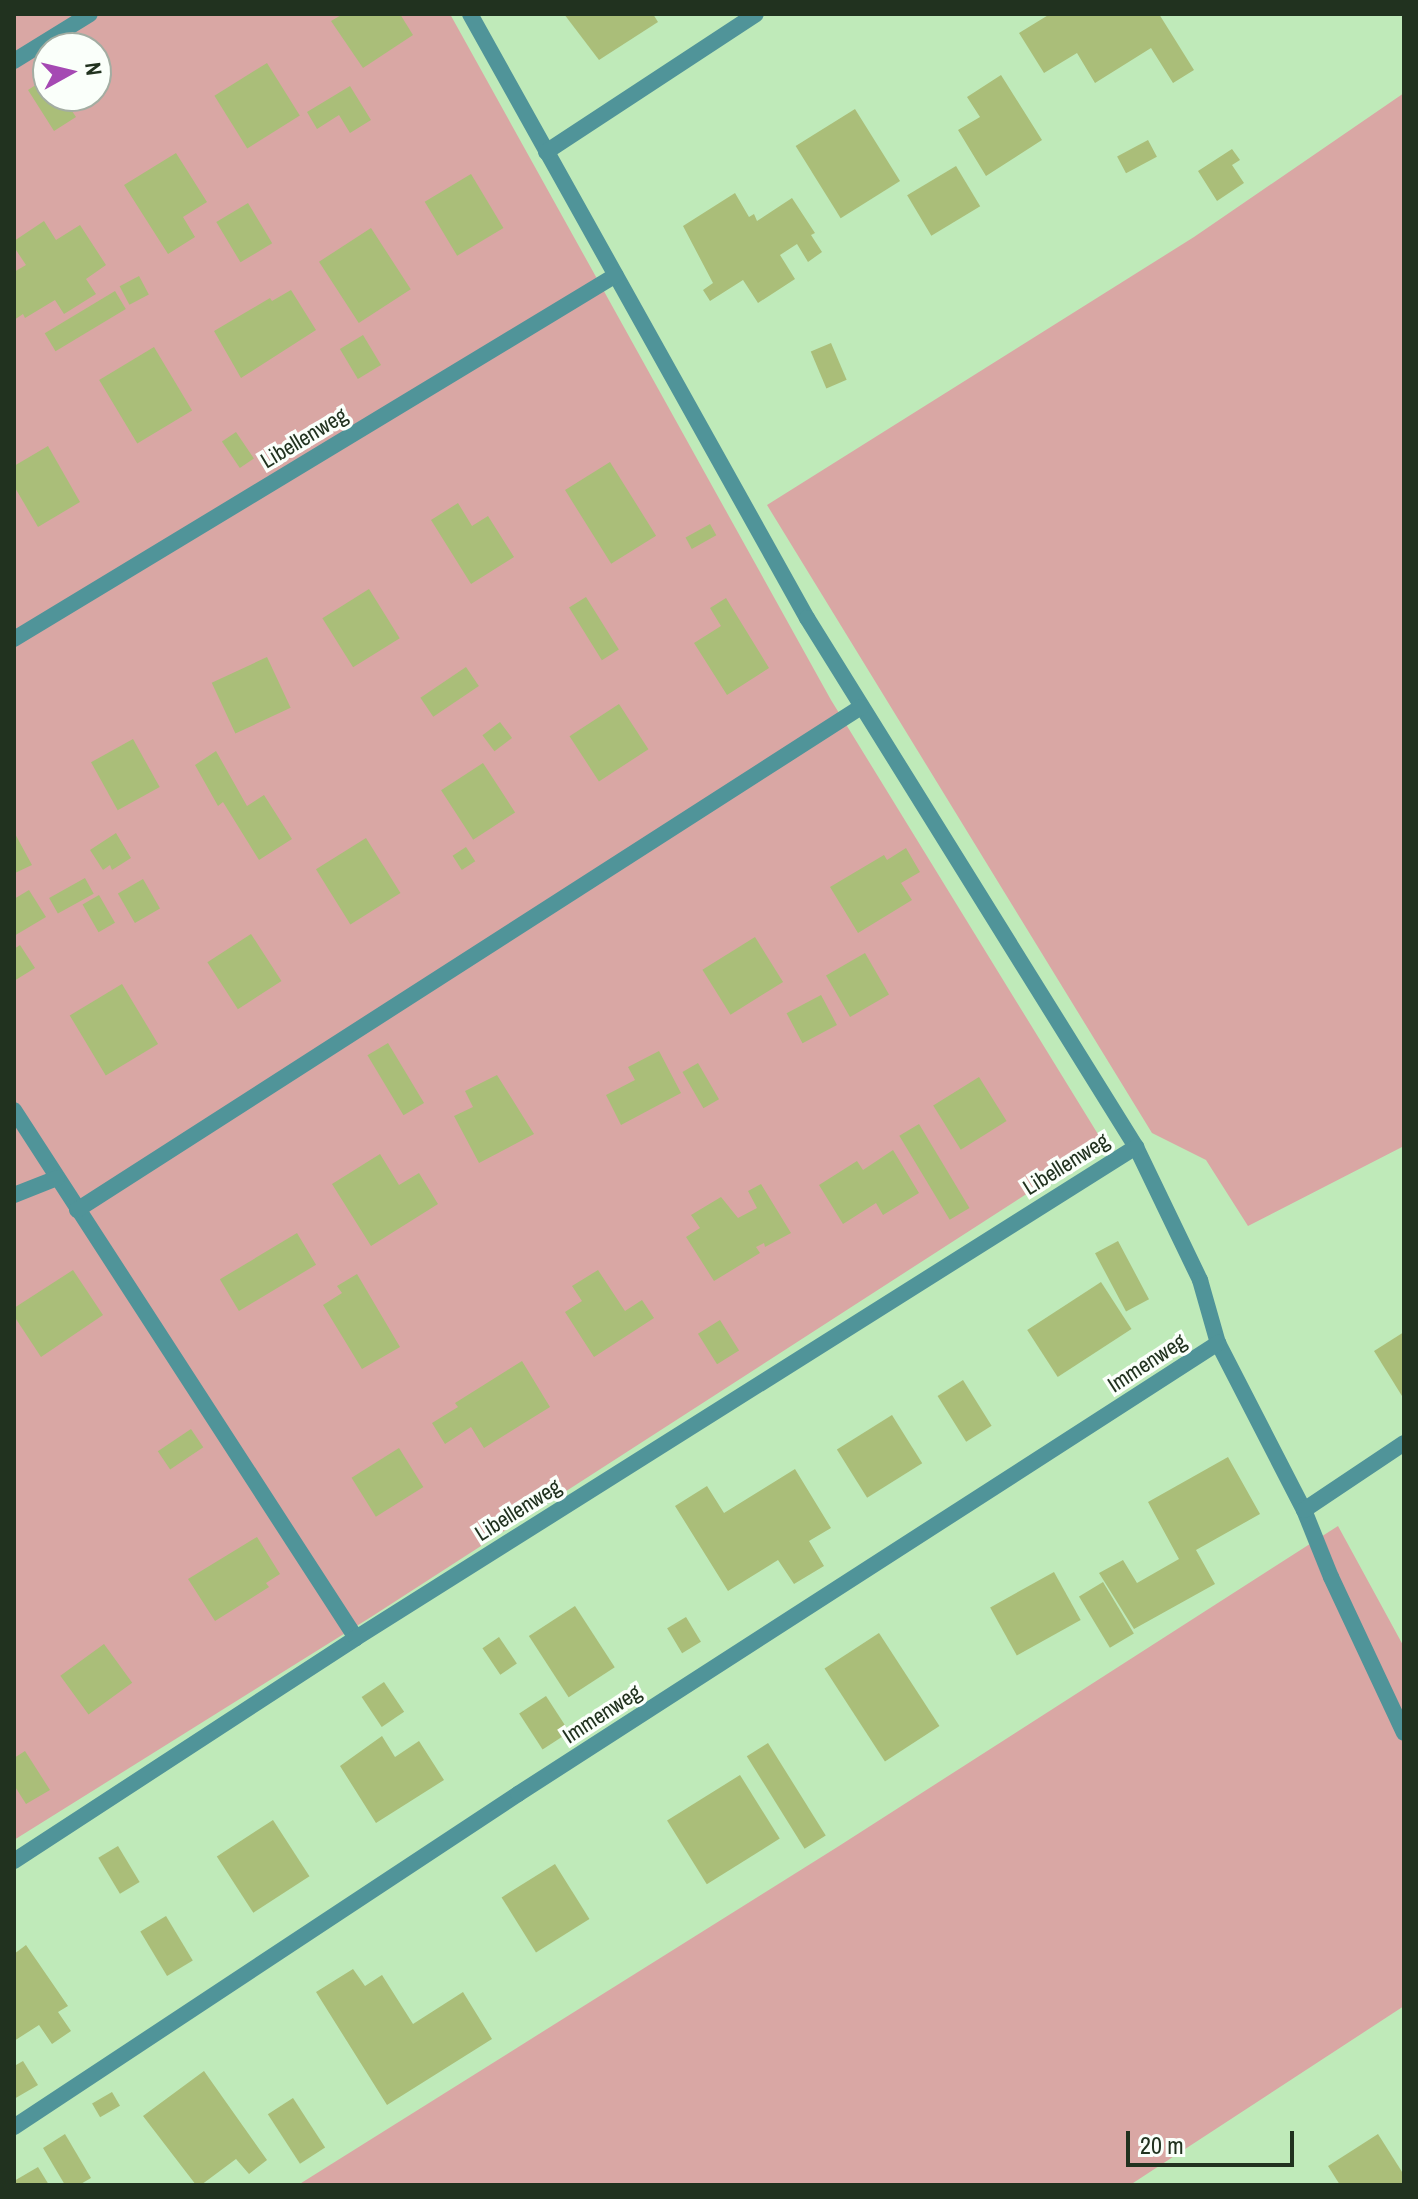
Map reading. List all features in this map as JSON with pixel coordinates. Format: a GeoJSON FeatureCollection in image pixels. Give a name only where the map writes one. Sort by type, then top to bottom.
{"type":"FeatureCollection","features":[{"type":"Feature","properties":{"kind":"street"},"geometry":{"type":"LineString","coordinates":[[14,61],[90,14]]}},
{"type":"Feature","properties":{"kind":"street","name":"Libellenweg"},"geometry":{"type":"LineString","coordinates":[[470,14],[807,618],[1136,1147],[1200,1280],[1218,1343],[1304,1510],[1331,1577],[1404,1733]]}},
{"type":"Feature","properties":{"kind":"street"},"geometry":{"type":"LineString","coordinates":[[546,152],[756,14]]}},
{"type":"Feature","properties":{"kind":"street","name":"Libellenweg"},"geometry":{"type":"LineString","coordinates":[[14,639],[616,275]]}},
{"type":"Feature","properties":{"kind":"street"},"geometry":{"type":"LineString","coordinates":[[77,1210],[861,707]]}},
{"type":"Feature","properties":{"kind":"street"},"geometry":{"type":"LineString","coordinates":[[14,1110],[356,1638],[14,1861]]}},
{"type":"Feature","properties":{"kind":"street","name":"Libellenweg"},"geometry":{"type":"LineString","coordinates":[[356,1638],[1136,1147]]}},
{"type":"Feature","properties":{"kind":"street"},"geometry":{"type":"LineString","coordinates":[[14,1195],[57,1178]]}},
{"type":"Feature","properties":{"kind":"street","name":"Immenweg"},"geometry":{"type":"LineString","coordinates":[[14,2127],[531,1786],[1218,1343]]}},
{"type":"Feature","properties":{"kind":"street"},"geometry":{"type":"LineString","coordinates":[[1304,1510],[1404,1443]]}},
{"type":"Feature","properties":{"kind":"shaded area"},"geometry":{"type":"Polygon","coordinates":[[[14,14],[450,14],[831,700],[1104,1144],[371,1617],[14,1840],[14,14]]]}},
{"type":"Feature","properties":{"kind":"shaded area"},"geometry":{"type":"Polygon","coordinates":[[[1404,93],[1404,1146],[1248,1226],[1206,1160],[1152,1133],[767,505],[1194,237],[1404,93]]]}},
{"type":"Feature","properties":{"kind":"shaded area"},"geometry":{"type":"Polygon","coordinates":[[[1338,1526],[1404,1647],[1404,2006],[1130,2185],[298,2185],[839,1846],[1338,1526]]]}},
{"type":"Feature","properties":{"kind":"building"},"geometry":{"type":"Polygon","coordinates":[[[343,14],[400,14],[413,35],[363,68],[331,21],[343,14]]]}},
{"type":"Feature","properties":{"kind":"building"},"geometry":{"type":"Polygon","coordinates":[[[564,14],[653,14],[658,22],[599,60],[564,14]]]}},
{"type":"Feature","properties":{"kind":"building"},"geometry":{"type":"Polygon","coordinates":[[[1050,14],[1159,14],[1194,70],[1173,83],[1151,48],[1095,83],[1077,53],[1044,73],[1019,33],[1050,14]]]}},
{"type":"Feature","properties":{"kind":"building"},"geometry":{"type":"Polygon","coordinates":[[[267,63],[300,116],[247,148],[214,96],[267,63]]]}},
{"type":"Feature","properties":{"kind":"building"},"geometry":{"type":"Polygon","coordinates":[[[1001,75],[1042,140],[986,176],[958,130],[980,117],[967,97],[1001,75]]]}},
{"type":"Feature","properties":{"kind":"building"},"geometry":{"type":"Polygon","coordinates":[[[350,86],[371,120],[350,133],[339,115],[317,129],[307,112],[350,86]]]}},
{"type":"Feature","properties":{"kind":"building"},"geometry":{"type":"Polygon","coordinates":[[[855,109],[900,181],[841,218],[796,146],[855,109]]]}},
{"type":"Feature","properties":{"kind":"building"},"geometry":{"type":"Polygon","coordinates":[[[42,112],[73,112],[76,117],[54,131],[42,112]]]}},
{"type":"Feature","properties":{"kind":"building"},"geometry":{"type":"Polygon","coordinates":[[[1148,140],[1157,157],[1126,173],[1117,156],[1148,140]]]}},
{"type":"Feature","properties":{"kind":"building"},"geometry":{"type":"Polygon","coordinates":[[[1232,149],[1240,160],[1232,165],[1244,183],[1217,201],[1198,171],[1232,149]]]}},
{"type":"Feature","properties":{"kind":"building"},"geometry":{"type":"Polygon","coordinates":[[[176,153],[207,202],[183,217],[195,237],[168,254],[124,185],[176,153]]]}},
{"type":"Feature","properties":{"kind":"building"},"geometry":{"type":"Polygon","coordinates":[[[956,166],[980,206],[931,236],[907,195],[956,166]]]}},
{"type":"Feature","properties":{"kind":"building"},"geometry":{"type":"Polygon","coordinates":[[[471,174],[503,228],[457,256],[425,202],[471,174]]]}},
{"type":"Feature","properties":{"kind":"building"},"geometry":{"type":"Polygon","coordinates":[[[735,193],[749,217],[754,214],[757,221],[792,198],[815,233],[811,235],[822,252],[808,262],[797,244],[780,255],[795,279],[758,303],[743,280],[710,301],[703,290],[713,283],[683,226],[735,193]]]}},
{"type":"Feature","properties":{"kind":"building"},"geometry":{"type":"Polygon","coordinates":[[[248,203],[272,243],[240,262],[216,222],[248,203]]]}},
{"type":"Feature","properties":{"kind":"building"},"geometry":{"type":"Polygon","coordinates":[[[44,221],[56,240],[80,225],[106,265],[86,279],[96,294],[64,314],[55,300],[25,318],[23,314],[14,320],[14,272],[26,265],[14,247],[14,241],[44,221]]]}},
{"type":"Feature","properties":{"kind":"building"},"geometry":{"type":"Polygon","coordinates":[[[371,228],[411,289],[359,323],[319,262],[371,228]]]}},
{"type":"Feature","properties":{"kind":"building"},"geometry":{"type":"Polygon","coordinates":[[[139,276],[149,295],[129,305],[120,286],[139,276]]]}},
{"type":"Feature","properties":{"kind":"building"},"geometry":{"type":"Polygon","coordinates":[[[291,290],[316,330],[241,378],[214,331],[270,298],[272,301],[291,290]]]}},
{"type":"Feature","properties":{"kind":"building"},"geometry":{"type":"Polygon","coordinates":[[[115,291],[126,309],[56,351],[45,333],[115,291]]]}},
{"type":"Feature","properties":{"kind":"building"},"geometry":{"type":"Polygon","coordinates":[[[363,335],[381,365],[358,379],[340,349],[363,335]]]}},
{"type":"Feature","properties":{"kind":"building"},"geometry":{"type":"Polygon","coordinates":[[[831,343],[847,380],[826,388],[811,352],[831,343]]]}},
{"type":"Feature","properties":{"kind":"building"},"geometry":{"type":"Polygon","coordinates":[[[154,347],[192,410],[137,443],[99,380],[154,347]]]}},
{"type":"Feature","properties":{"kind":"building"},"geometry":{"type":"Polygon","coordinates":[[[236,432],[254,459],[240,468],[222,442],[236,432]]]}},
{"type":"Feature","properties":{"kind":"building"},"geometry":{"type":"Polygon","coordinates":[[[48,446],[80,502],[38,527],[14,486],[14,466],[48,446]]]}},
{"type":"Feature","properties":{"kind":"building"},"geometry":{"type":"Polygon","coordinates":[[[610,462],[656,536],[611,564],[565,490],[610,462]]]}},
{"type":"Feature","properties":{"kind":"building"},"geometry":{"type":"Polygon","coordinates":[[[458,503],[472,526],[488,516],[514,557],[471,584],[431,520],[458,503]]]}},
{"type":"Feature","properties":{"kind":"building"},"geometry":{"type":"Polygon","coordinates":[[[710,524],[716,535],[692,549],[686,538],[710,524]]]}},
{"type":"Feature","properties":{"kind":"building"},"geometry":{"type":"Polygon","coordinates":[[[369,589],[400,638],[353,667],[322,618],[369,589]]]}},
{"type":"Feature","properties":{"kind":"building"},"geometry":{"type":"Polygon","coordinates":[[[586,597],[619,650],[602,660],[569,608],[586,597]]]}},
{"type":"Feature","properties":{"kind":"building"},"geometry":{"type":"Polygon","coordinates":[[[726,598],[769,668],[727,695],[694,643],[721,626],[710,608],[726,598]]]}},
{"type":"Feature","properties":{"kind":"building"},"geometry":{"type":"Polygon","coordinates":[[[267,657],[291,708],[235,734],[212,683],[267,657]]]}},
{"type":"Feature","properties":{"kind":"building"},"geometry":{"type":"Polygon","coordinates":[[[466,667],[479,686],[433,717],[420,698],[466,667]]]}},
{"type":"Feature","properties":{"kind":"building"},"geometry":{"type":"Polygon","coordinates":[[[619,704],[648,749],[599,781],[570,736],[619,704]]]}},
{"type":"Feature","properties":{"kind":"building"},"geometry":{"type":"Polygon","coordinates":[[[500,722],[512,738],[494,751],[482,735],[500,722]]]}},
{"type":"Feature","properties":{"kind":"building"},"geometry":{"type":"Polygon","coordinates":[[[133,739],[160,787],[118,810],[91,762],[133,739]]]}},
{"type":"Feature","properties":{"kind":"building"},"geometry":{"type":"Polygon","coordinates":[[[216,751],[247,806],[264,795],[292,839],[259,860],[223,802],[218,806],[195,765],[216,751]]]}},
{"type":"Feature","properties":{"kind":"building"},"geometry":{"type":"Polygon","coordinates":[[[483,763],[515,812],[473,840],[441,790],[483,763]]]}},
{"type":"Feature","properties":{"kind":"building"},"geometry":{"type":"Polygon","coordinates":[[[14,832],[32,865],[15,873],[14,872],[14,832]]]}},
{"type":"Feature","properties":{"kind":"building"},"geometry":{"type":"Polygon","coordinates":[[[116,833],[131,858],[112,870],[110,865],[103,870],[90,850],[116,833]]]}},
{"type":"Feature","properties":{"kind":"building"},"geometry":{"type":"Polygon","coordinates":[[[366,838],[400,893],[350,924],[316,869],[366,838]]]}},
{"type":"Feature","properties":{"kind":"building"},"geometry":{"type":"Polygon","coordinates":[[[466,847],[475,861],[462,870],[453,856],[466,847]]]}},
{"type":"Feature","properties":{"kind":"building"},"geometry":{"type":"Polygon","coordinates":[[[906,848],[920,872],[901,883],[912,900],[858,933],[830,887],[884,855],[887,860],[906,848]]]}},
{"type":"Feature","properties":{"kind":"building"},"geometry":{"type":"Polygon","coordinates":[[[85,878],[94,894],[58,914],[49,898],[85,878]]]}},
{"type":"Feature","properties":{"kind":"building"},"geometry":{"type":"Polygon","coordinates":[[[143,879],[160,908],[135,923],[118,894],[143,879]]]}},
{"type":"Feature","properties":{"kind":"building"},"geometry":{"type":"Polygon","coordinates":[[[29,890],[46,917],[14,936],[14,899],[29,890]]]}},
{"type":"Feature","properties":{"kind":"building"},"geometry":{"type":"Polygon","coordinates":[[[99,895],[115,923],[99,932],[83,904],[99,895]]]}},
{"type":"Feature","properties":{"kind":"building"},"geometry":{"type":"Polygon","coordinates":[[[251,934],[281,981],[238,1009],[207,962],[251,934]]]}},
{"type":"Feature","properties":{"kind":"building"},"geometry":{"type":"Polygon","coordinates":[[[755,937],[783,982],[731,1015],[702,970],[755,937]]]}},
{"type":"Feature","properties":{"kind":"building"},"geometry":{"type":"Polygon","coordinates":[[[20,945],[35,968],[14,981],[14,949],[20,945]]]}},
{"type":"Feature","properties":{"kind":"building"},"geometry":{"type":"Polygon","coordinates":[[[865,953],[889,995],[850,1017],[826,976],[865,953]]]}},
{"type":"Feature","properties":{"kind":"building"},"geometry":{"type":"Polygon","coordinates":[[[122,984],[158,1044],[106,1075],[70,1015],[122,984]]]}},
{"type":"Feature","properties":{"kind":"building"},"geometry":{"type":"Polygon","coordinates":[[[821,995],[837,1025],[803,1043],[787,1013],[821,995]]]}},
{"type":"Feature","properties":{"kind":"building"},"geometry":{"type":"Polygon","coordinates":[[[388,1043],[424,1103],[403,1115],[367,1055],[388,1043]]]}},
{"type":"Feature","properties":{"kind":"building"},"geometry":{"type":"Polygon","coordinates":[[[659,1051],[681,1093],[621,1125],[606,1095],[635,1080],[628,1067],[659,1051]]]}},
{"type":"Feature","properties":{"kind":"building"},"geometry":{"type":"Polygon","coordinates":[[[698,1063],[719,1099],[703,1108],[682,1072],[698,1063]]]}},
{"type":"Feature","properties":{"kind":"building"},"geometry":{"type":"Polygon","coordinates":[[[497,1075],[534,1134],[479,1163],[454,1116],[473,1107],[465,1091],[497,1075]]]}},
{"type":"Feature","properties":{"kind":"building"},"geometry":{"type":"Polygon","coordinates":[[[979,1077],[1007,1121],[961,1150],[933,1106],[979,1077]]]}},
{"type":"Feature","properties":{"kind":"building"},"geometry":{"type":"Polygon","coordinates":[[[919,1124],[969,1208],[950,1220],[899,1136],[919,1124]]]}},
{"type":"Feature","properties":{"kind":"building"},"geometry":{"type":"Polygon","coordinates":[[[893,1150],[919,1193],[883,1215],[876,1203],[843,1224],[819,1185],[857,1161],[863,1170],[893,1150]]]}},
{"type":"Feature","properties":{"kind":"building"},"geometry":{"type":"Polygon","coordinates":[[[380,1154],[399,1185],[419,1173],[438,1204],[371,1246],[332,1184],[380,1154]]]}},
{"type":"Feature","properties":{"kind":"building"},"geometry":{"type":"Polygon","coordinates":[[[761,1184],[791,1233],[765,1247],[764,1243],[756,1247],[760,1253],[714,1281],[686,1237],[700,1228],[691,1215],[721,1197],[738,1218],[757,1208],[748,1191],[761,1184]]]}},
{"type":"Feature","properties":{"kind":"building"},"geometry":{"type":"Polygon","coordinates":[[[297,1233],[316,1265],[239,1311],[220,1279],[297,1233]]]}},
{"type":"Feature","properties":{"kind":"building"},"geometry":{"type":"Polygon","coordinates":[[[1118,1241],[1149,1299],[1126,1311],[1095,1253],[1118,1241]]]}},
{"type":"Feature","properties":{"kind":"building"},"geometry":{"type":"Polygon","coordinates":[[[73,1270],[103,1315],[41,1357],[14,1316],[14,1308],[73,1270]]]}},
{"type":"Feature","properties":{"kind":"building"},"geometry":{"type":"Polygon","coordinates":[[[598,1270],[625,1311],[642,1300],[654,1318],[594,1357],[565,1312],[582,1301],[572,1286],[598,1270]]]}},
{"type":"Feature","properties":{"kind":"building"},"geometry":{"type":"Polygon","coordinates":[[[357,1274],[400,1347],[362,1369],[323,1305],[342,1293],[337,1286],[357,1274]]]}},
{"type":"Feature","properties":{"kind":"building"},"geometry":{"type":"Polygon","coordinates":[[[1101,1282],[1131,1329],[1058,1377],[1027,1330],[1101,1282]]]}},
{"type":"Feature","properties":{"kind":"building"},"geometry":{"type":"Polygon","coordinates":[[[720,1320],[739,1351],[717,1364],[698,1334],[720,1320]]]}},
{"type":"Feature","properties":{"kind":"building"},"geometry":{"type":"Polygon","coordinates":[[[1404,1332],[1404,1395],[1402,1396],[1374,1351],[1404,1332]]]}},
{"type":"Feature","properties":{"kind":"building"},"geometry":{"type":"Polygon","coordinates":[[[522,1361],[550,1407],[484,1448],[471,1427],[445,1444],[432,1423],[458,1407],[455,1403],[522,1361]]]}},
{"type":"Feature","properties":{"kind":"building"},"geometry":{"type":"Polygon","coordinates":[[[963,1380],[992,1426],[966,1442],[938,1396],[963,1380]]]}},
{"type":"Feature","properties":{"kind":"building"},"geometry":{"type":"Polygon","coordinates":[[[892,1415],[922,1463],[867,1498],[837,1449],[892,1415]]]}},
{"type":"Feature","properties":{"kind":"building"},"geometry":{"type":"Polygon","coordinates":[[[191,1429],[203,1447],[170,1470],[158,1451],[191,1429]]]}},
{"type":"Feature","properties":{"kind":"building"},"geometry":{"type":"Polygon","coordinates":[[[399,1448],[423,1487],[376,1517],[352,1478],[399,1448]]]}},
{"type":"Feature","properties":{"kind":"building"},"geometry":{"type":"Polygon","coordinates":[[[1228,1457],[1260,1514],[1196,1550],[1215,1584],[1134,1629],[1099,1573],[1123,1560],[1137,1583],[1179,1559],[1148,1502],[1228,1457]]]}},
{"type":"Feature","properties":{"kind":"building"},"geometry":{"type":"Polygon","coordinates":[[[795,1469],[831,1528],[809,1541],[824,1566],[794,1584],[778,1560],[728,1591],[675,1506],[707,1486],[724,1513],[795,1469]]]}},
{"type":"Feature","properties":{"kind":"building"},"geometry":{"type":"Polygon","coordinates":[[[257,1537],[280,1574],[266,1583],[269,1587],[215,1621],[188,1579],[257,1537]]]}},
{"type":"Feature","properties":{"kind":"building"},"geometry":{"type":"Polygon","coordinates":[[[1054,1572],[1081,1620],[1017,1655],[990,1607],[1054,1572]]]}},
{"type":"Feature","properties":{"kind":"building"},"geometry":{"type":"Polygon","coordinates":[[[1103,1582],[1134,1633],[1110,1648],[1079,1596],[1103,1582]]]}},
{"type":"Feature","properties":{"kind":"building"},"geometry":{"type":"Polygon","coordinates":[[[575,1606],[615,1667],[569,1697],[529,1636],[575,1606]]]}},
{"type":"Feature","properties":{"kind":"building"},"geometry":{"type":"Polygon","coordinates":[[[686,1617],[701,1642],[682,1653],[667,1628],[686,1617]]]}},
{"type":"Feature","properties":{"kind":"building"},"geometry":{"type":"Polygon","coordinates":[[[879,1633],[939,1726],[885,1761],[824,1668],[879,1633]]]}},
{"type":"Feature","properties":{"kind":"building"},"geometry":{"type":"Polygon","coordinates":[[[499,1637],[517,1664],[500,1675],[482,1648],[499,1637]]]}},
{"type":"Feature","properties":{"kind":"building"},"geometry":{"type":"Polygon","coordinates":[[[104,1644],[132,1683],[89,1715],[60,1676],[104,1644]]]}},
{"type":"Feature","properties":{"kind":"building"},"geometry":{"type":"Polygon","coordinates":[[[384,1682],[404,1712],[382,1727],[362,1697],[384,1682]]]}},
{"type":"Feature","properties":{"kind":"building"},"geometry":{"type":"Polygon","coordinates":[[[546,1696],[569,1732],[543,1749],[519,1713],[546,1696]]]}},
{"type":"Feature","properties":{"kind":"building"},"geometry":{"type":"Polygon","coordinates":[[[382,1736],[395,1757],[419,1741],[444,1780],[376,1823],[340,1766],[382,1736]]]}},
{"type":"Feature","properties":{"kind":"building"},"geometry":{"type":"Polygon","coordinates":[[[768,1743],[826,1835],[805,1849],[747,1756],[768,1743]]]}},
{"type":"Feature","properties":{"kind":"building"},"geometry":{"type":"Polygon","coordinates":[[[25,1751],[50,1790],[26,1804],[14,1785],[14,1758],[25,1751]]]}},
{"type":"Feature","properties":{"kind":"building"},"geometry":{"type":"Polygon","coordinates":[[[740,1775],[780,1839],[707,1884],[667,1821],[740,1775]]]}},
{"type":"Feature","properties":{"kind":"building"},"geometry":{"type":"Polygon","coordinates":[[[273,1820],[309,1876],[253,1913],[217,1856],[273,1820]]]}},
{"type":"Feature","properties":{"kind":"building"},"geometry":{"type":"Polygon","coordinates":[[[118,1846],[140,1882],[120,1894],[98,1858],[118,1846]]]}},
{"type":"Feature","properties":{"kind":"building"},"geometry":{"type":"Polygon","coordinates":[[[555,1864],[589,1919],[536,1953],[502,1897],[555,1864]]]}},
{"type":"Feature","properties":{"kind":"building"},"geometry":{"type":"Polygon","coordinates":[[[166,1916],[193,1961],[167,1976],[140,1931],[166,1916]]]}},
{"type":"Feature","properties":{"kind":"building"},"geometry":{"type":"Polygon","coordinates":[[[26,1945],[68,2006],[58,2012],[71,2031],[52,2044],[39,2025],[14,2041],[14,1954],[26,1945]]]}},
{"type":"Feature","properties":{"kind":"building"},"geometry":{"type":"Polygon","coordinates":[[[353,1969],[365,1986],[382,1975],[413,2024],[463,1992],[492,2039],[387,2105],[316,1992],[353,1969]]]}},
{"type":"Feature","properties":{"kind":"building"},"geometry":{"type":"Polygon","coordinates":[[[23,2061],[38,2085],[14,2099],[14,2062],[16,2065],[23,2061]]]}},
{"type":"Feature","properties":{"kind":"building"},"geometry":{"type":"Polygon","coordinates":[[[204,2071],[267,2160],[249,2174],[236,2159],[201,2185],[196,2185],[143,2116],[204,2071]]]}},
{"type":"Feature","properties":{"kind":"building"},"geometry":{"type":"Polygon","coordinates":[[[112,2092],[120,2106],[100,2117],[92,2104],[112,2092]]]}},
{"type":"Feature","properties":{"kind":"building"},"geometry":{"type":"Polygon","coordinates":[[[293,2098],[325,2147],[300,2164],[268,2114],[293,2098]]]}},
{"type":"Feature","properties":{"kind":"building"},"geometry":{"type":"Polygon","coordinates":[[[65,2134],[91,2178],[79,2185],[65,2185],[43,2148],[65,2134]]]}},
{"type":"Feature","properties":{"kind":"building"},"geometry":{"type":"Polygon","coordinates":[[[1378,2134],[1404,2175],[1404,2185],[1340,2185],[1328,2166],[1378,2134]]]}},
{"type":"Feature","properties":{"kind":"building"},"geometry":{"type":"Polygon","coordinates":[[[38,2167],[49,2185],[14,2185],[14,2181],[38,2167]]]}}]}
